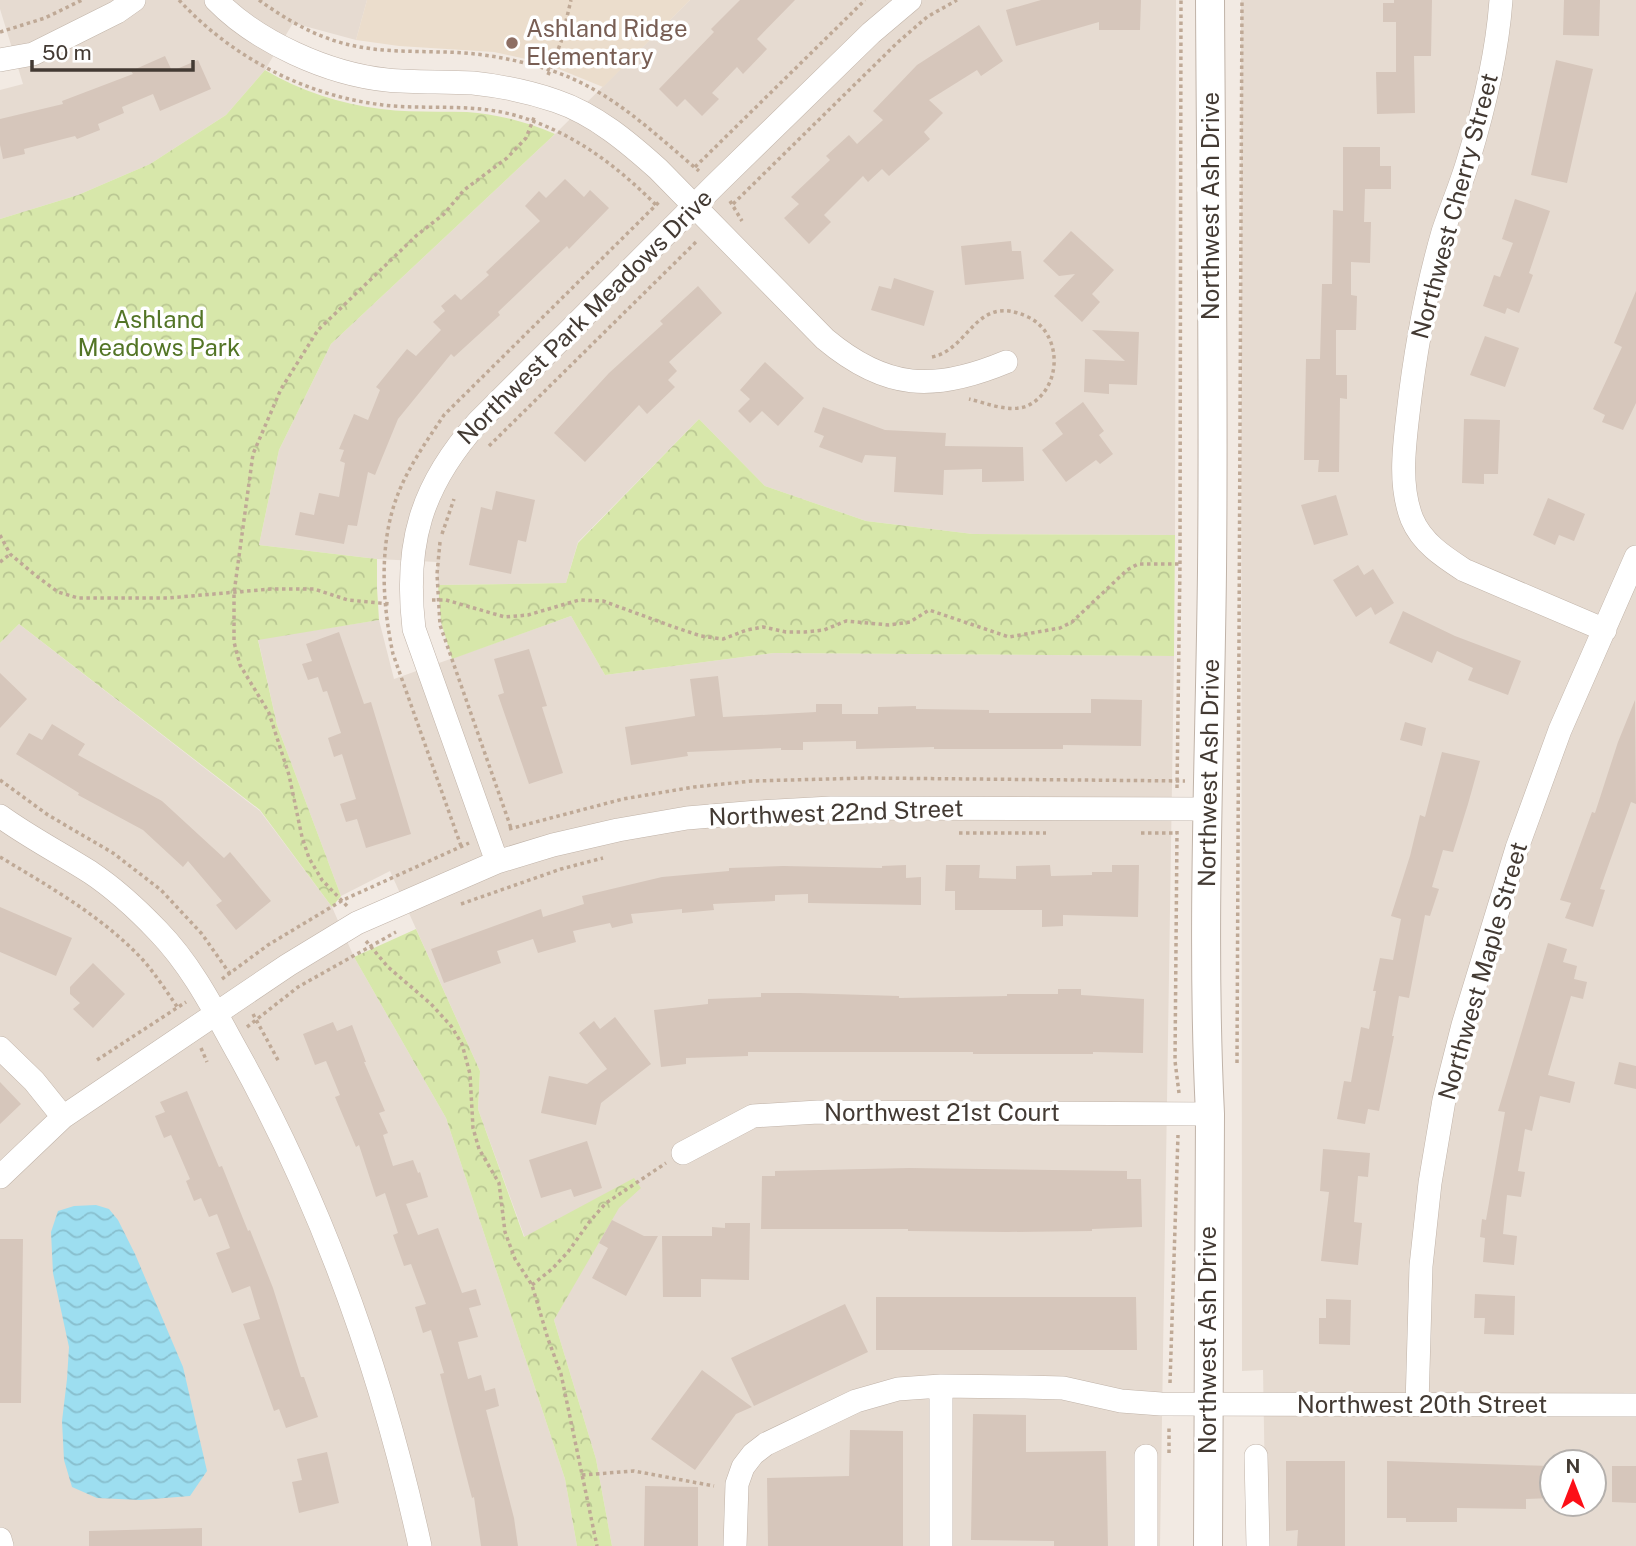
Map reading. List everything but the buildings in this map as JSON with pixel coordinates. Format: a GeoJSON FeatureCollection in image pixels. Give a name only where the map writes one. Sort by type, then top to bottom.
{"type":"FeatureCollection","features":[{"type":"Feature","properties":{"kind":"street"},"geometry":{"type":"LineString","coordinates":[[0,60],[33,54],[117,12],[134,0]]}},
{"type":"Feature","properties":{"kind":"street"},"geometry":{"type":"LineString","coordinates":[[216,0],[242,23],[301,57],[348,73],[386,80],[472,83],[510,89],[559,102],[619,136],[675,186],[824,339],[846,357],[870,370],[893,378],[919,382],[947,381],[976,374],[1006,362]]}},
{"type":"Feature","properties":{"kind":"street","name":"Northwest Park Meadows Drive"},"geometry":{"type":"LineString","coordinates":[[497,862],[414,629],[411,600],[414,538],[425,504],[455,448],[478,422],[694,205],[871,33],[910,0]]}},
{"type":"Feature","properties":{"kind":"street","name":"Northwest Ash Drive"},"geometry":{"type":"LineString","coordinates":[[1208,1546],[1210,1114],[1207,1063],[1207,809],[1212,569],[1210,0]]}},
{"type":"Feature","properties":{"kind":"street","name":"Northwest Cherry Street"},"geometry":{"type":"LineString","coordinates":[[1501,0],[1490,76],[1468,162],[1444,230],[1425,302],[1412,375],[1405,441],[1406,497],[1412,520],[1426,541],[1445,558],[1464,570],[1605,630]]}},
{"type":"Feature","properties":{"kind":"street","name":"Northwest Maple Street"},"geometry":{"type":"LineString","coordinates":[[1417,1405],[1422,1252],[1430,1183],[1453,1063],[1478,970],[1517,848],[1560,730],[1636,557]]}},
{"type":"Feature","properties":{"kind":"street","name":"Northwest 22nd Street"},"geometry":{"type":"LineString","coordinates":[[0,1177],[63,1117],[216,1013],[357,923],[497,862],[553,845],[618,830],[687,818],[746,813],[831,808],[1207,809]]}},
{"type":"Feature","properties":{"kind":"street"},"geometry":{"type":"LineString","coordinates":[[0,816],[91,873],[127,901],[159,932],[188,967],[216,1013],[274,1119],[317,1217],[369,1363],[420,1546]]}},
{"type":"Feature","properties":{"kind":"street"},"geometry":{"type":"LineString","coordinates":[[0,1048],[34,1081],[63,1117]]}},
{"type":"Feature","properties":{"kind":"street","name":"Northwest 21st Court"},"geometry":{"type":"LineString","coordinates":[[683,1153],[753,1116],[818,1112],[1210,1114]]}},
{"type":"Feature","properties":{"kind":"street"},"geometry":{"type":"LineString","coordinates":[[941,1386],[941,1546]]}},
{"type":"Feature","properties":{"kind":"street","name":"Northwest 20th Street"},"geometry":{"type":"LineString","coordinates":[[736,1490],[743,1467],[753,1454],[766,1444],[856,1401],[898,1389],[941,1386],[1063,1388],[1121,1401],[1208,1405],[1636,1405]]}},
{"type":"Feature","properties":{"kind":"street"},"geometry":{"type":"LineString","coordinates":[[1146,1546],[1158,1456]]}},
{"type":"Feature","properties":{"kind":"street"},"geometry":{"type":"LineString","coordinates":[[1256,1456],[1258,1546]]}},
{"type":"Feature","properties":{"kind":"street"},"geometry":{"type":"LineString","coordinates":[[736,1490],[736,1546]]}},
{"type":"Feature","properties":{"kind":"street"},"geometry":{"type":"LineString","coordinates":[[0,1539],[2,1546]]}},
{"type":"Feature","properties":{"kind":"path"},"geometry":{"type":"LineString","coordinates":[[0,32],[45,18],[82,0]]}},
{"type":"Feature","properties":{"kind":"path"},"geometry":{"type":"LineString","coordinates":[[259,0],[283,17],[312,32],[355,46],[494,57],[550,70],[584,84],[647,124],[715,185],[733,204],[745,227]]}},
{"type":"Feature","properties":{"kind":"path"},"geometry":{"type":"LineString","coordinates":[[571,0],[561,42],[526,138],[508,158],[464,190],[444,214],[417,235],[338,309],[318,330],[281,388],[253,454],[234,593],[234,642],[240,665],[269,713],[289,775],[309,858],[322,880],[343,900],[369,947],[431,1004],[451,1026],[461,1044],[470,1074],[473,1128],[479,1149],[499,1183],[505,1232],[516,1259],[532,1285],[561,1374],[597,1546]]}},
{"type":"Feature","properties":{"kind":"path"},"geometry":{"type":"LineString","coordinates":[[695,168],[865,0]]}},
{"type":"Feature","properties":{"kind":"path"},"geometry":{"type":"LineString","coordinates":[[484,452],[897,43],[927,17],[957,0]]}},
{"type":"Feature","properties":{"kind":"path"},"geometry":{"type":"LineString","coordinates":[[1158,1456],[1169,1404],[1179,1114],[1175,1060],[1181,564],[1181,0]]}},
{"type":"Feature","properties":{"kind":"path"},"geometry":{"type":"LineString","coordinates":[[1237,1063],[1242,0]]}},
{"type":"Feature","properties":{"kind":"path"},"geometry":{"type":"LineString","coordinates":[[461,846],[393,654],[386,624],[383,572],[390,522],[399,491],[424,444],[444,415],[675,186]]}},
{"type":"Feature","properties":{"kind":"path"},"geometry":{"type":"LineString","coordinates":[[695,242],[705,250]]}},
{"type":"Feature","properties":{"kind":"path"},"geometry":{"type":"LineString","coordinates":[[926,357],[947,353],[956,347],[973,324],[984,316],[995,313],[1012,313],[1029,318],[1041,327],[1055,358],[1053,376],[1044,393],[1026,406],[1007,409],[967,398],[959,399]]}},
{"type":"Feature","properties":{"kind":"path"},"geometry":{"type":"LineString","coordinates":[[456,494],[440,539],[437,574],[440,625],[511,828]]}},
{"type":"Feature","properties":{"kind":"path"},"geometry":{"type":"LineString","coordinates":[[0,535],[10,554],[58,592],[78,598],[168,598],[271,589],[314,589],[348,600],[386,604],[438,600],[482,608],[505,617],[528,615],[579,600],[603,601],[701,636],[723,639],[763,627],[786,632],[805,632],[824,630],[846,621],[889,625],[909,622],[929,610],[1009,637],[1060,628],[1072,622],[1127,570],[1138,564],[1181,564]]}},
{"type":"Feature","properties":{"kind":"path"},"geometry":{"type":"LineString","coordinates":[[0,562],[10,554]]}},
{"type":"Feature","properties":{"kind":"path"},"geometry":{"type":"LineString","coordinates":[[953,832],[1051,833]]}},
{"type":"Feature","properties":{"kind":"path"},"geometry":{"type":"LineString","coordinates":[[1139,833],[1177,833]]}},
{"type":"Feature","properties":{"kind":"path"},"geometry":{"type":"LineString","coordinates":[[0,857],[84,908],[143,960],[178,1008],[207,1062]]}},
{"type":"Feature","properties":{"kind":"path"},"geometry":{"type":"LineString","coordinates":[[454,906],[561,869],[608,857]]}},
{"type":"Feature","properties":{"kind":"path"},"geometry":{"type":"LineString","coordinates":[[203,1052],[256,1021],[298,988],[407,927]]}},
{"type":"Feature","properties":{"kind":"path"},"geometry":{"type":"LineString","coordinates":[[532,1285],[560,1261],[606,1203],[683,1153]]}},
{"type":"Feature","properties":{"kind":"path"},"geometry":{"type":"LineString","coordinates":[[582,1475],[634,1471],[736,1490]]}},
{"type":"Feature","properties":{"kind":"shaded area"},"geometry":{"type":"Polygon","coordinates":[[[0,0],[367,0],[356,40],[293,23],[265,70],[226,115],[150,164],[78,195],[0,219],[0,90],[23,84],[0,9],[0,0]]]}},
{"type":"Feature","properties":{"kind":"shaded area","name":"Ashland Ridge Elementary"},"geometry":{"type":"Polygon","coordinates":[[[367,0],[690,0],[603,87],[544,63],[494,52],[399,46],[356,40],[367,0]]]}},
{"type":"Feature","properties":{"kind":"shaded area"},"geometry":{"type":"Polygon","coordinates":[[[690,0],[1176,0],[1175,535],[973,534],[866,521],[765,486],[699,419],[578,542],[566,583],[438,585],[437,562],[377,559],[259,545],[279,450],[331,344],[555,134],[690,0]]]}},
{"type":"Feature","properties":{"kind":"shaded area"},"geometry":{"type":"Polygon","coordinates":[[[1241,0],[1636,0],[1636,1546],[1266,1546],[1263,1370],[1242,1371],[1241,0]]]}},
{"type":"Feature","properties":{"kind":"shaded area"},"geometry":{"type":"Polygon","coordinates":[[[571,616],[605,675],[774,653],[1174,656],[1160,1546],[612,1546],[596,1459],[554,1320],[633,1179],[525,1238],[478,1109],[480,1071],[390,871],[341,896],[277,725],[258,639],[379,620],[394,679],[571,616]]]}},
{"type":"Feature","properties":{"kind":"shaded area"},"geometry":{"type":"Polygon","coordinates":[[[19,624],[260,811],[332,907],[354,957],[446,1118],[565,1479],[577,1546],[0,1546],[0,643],[19,624]]]}},
{"type":"Feature","properties":{"kind":"green space","name":"Ashland Meadows Park"},"geometry":{"type":"Polygon","coordinates":[[[265,70],[321,96],[351,104],[392,110],[489,115],[523,122],[555,134],[331,344],[279,450],[259,545],[377,559],[379,620],[258,640],[277,725],[341,896],[332,907],[260,810],[19,624],[0,643],[0,219],[78,195],[150,164],[226,115],[265,70]]]}},
{"type":"Feature","properties":{"kind":"green space"},"geometry":{"type":"Polygon","coordinates":[[[699,419],[765,486],[866,521],[973,534],[1175,535],[1174,656],[774,653],[605,675],[571,616],[452,659],[441,622],[438,585],[566,583],[578,543],[699,419]]]}},
{"type":"Feature","properties":{"kind":"green space"},"geometry":{"type":"Polygon","coordinates":[[[416,929],[480,1071],[478,1109],[524,1237],[634,1178],[641,1188],[619,1208],[554,1320],[596,1459],[612,1546],[577,1546],[565,1479],[446,1118],[354,957],[416,929]]]}},
{"type":"Feature","properties":{"kind":"water"},"geometry":{"type":"Polygon","coordinates":[[[96,1205],[109,1209],[118,1220],[183,1367],[207,1471],[190,1496],[140,1500],[97,1498],[72,1487],[64,1460],[62,1421],[69,1347],[53,1273],[51,1232],[58,1211],[74,1206],[96,1205]]]}},
{"type":"Feature","properties":{"kind":"place","name":"Ashland Ridge Elementary"},"geometry":{"type":"Point","coordinates":[512,43]}}]}
